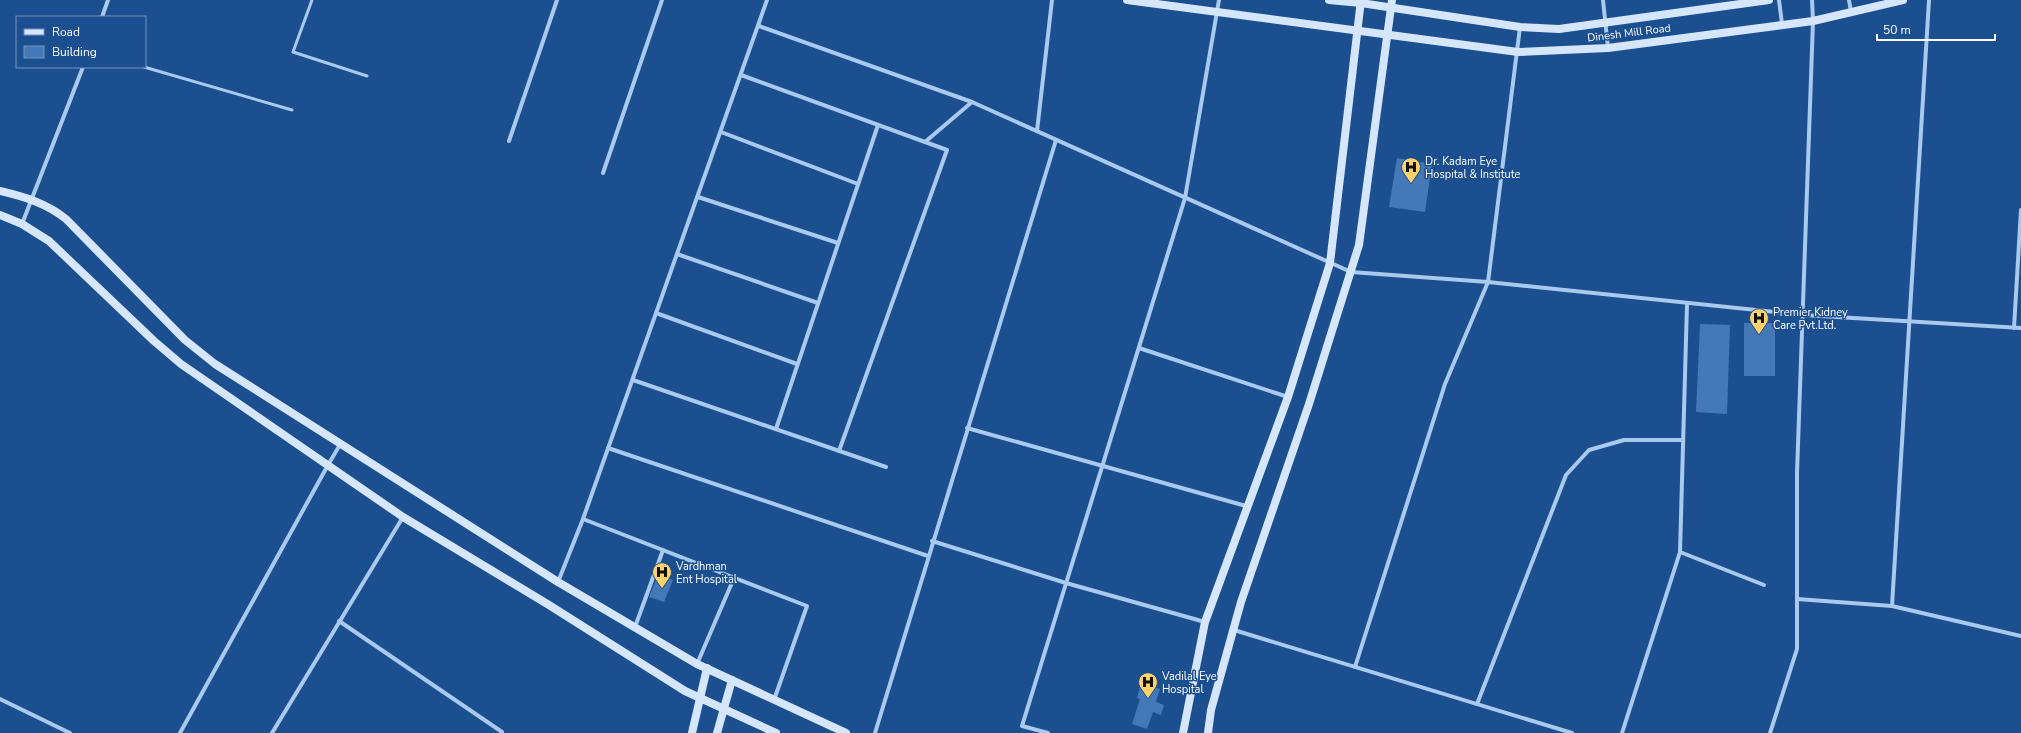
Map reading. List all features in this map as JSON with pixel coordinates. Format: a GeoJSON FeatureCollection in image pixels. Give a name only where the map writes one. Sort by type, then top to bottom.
{"type":"FeatureCollection","features":[{"type":"Feature","properties":{"kind":"main road","name":"Dinesh Mill Road"},"geometry":{"type":"LineString","coordinates":[[1127,0],[1518,52],[1608,48],[1813,21],[1903,0]]}},
{"type":"Feature","properties":{"kind":"main road","name":"Dinesh Mill Road"},"geometry":{"type":"LineString","coordinates":[[1329,0],[1392,4],[1520,27],[1559,30],[1769,0]]}},
{"type":"Feature","properties":{"kind":"main road"},"geometry":{"type":"LineString","coordinates":[[1183,733],[1205,622],[1246,506],[1288,397],[1330,263],[1356,30],[1361,1]]}},
{"type":"Feature","properties":{"kind":"main road"},"geometry":{"type":"LineString","coordinates":[[1208,733],[1211,710],[1240,602],[1299,433],[1359,245],[1392,4]]}},
{"type":"Feature","properties":{"kind":"main road"},"geometry":{"type":"LineString","coordinates":[[0,191],[32,199],[54,209],[66,219],[191,345],[215,364],[342,443],[558,582],[697,664],[846,733]]}},
{"type":"Feature","properties":{"kind":"main road"},"geometry":{"type":"LineString","coordinates":[[0,215],[22,224],[49,241],[154,342],[181,364],[403,517],[549,605],[698,698],[758,729],[776,733]]}},
{"type":"Feature","properties":{"kind":"main road"},"geometry":{"type":"LineString","coordinates":[[692,733],[698,698],[706,668]]}},
{"type":"Feature","properties":{"kind":"main road"},"geometry":{"type":"LineString","coordinates":[[717,733],[732,680]]}},
{"type":"Feature","properties":{"kind":"street"},"geometry":{"type":"LineString","coordinates":[[102,16],[108,0]]}},
{"type":"Feature","properties":{"kind":"street"},"geometry":{"type":"LineString","coordinates":[[509,142],[556,0]]}},
{"type":"Feature","properties":{"kind":"street"},"geometry":{"type":"LineString","coordinates":[[603,172],[662,0]]}},
{"type":"Feature","properties":{"kind":"street"},"geometry":{"type":"LineString","coordinates":[[558,582],[583,519],[633,380],[767,0]]}},
{"type":"Feature","properties":{"kind":"street"},"geometry":{"type":"LineString","coordinates":[[1037,131],[1052,0]]}},
{"type":"Feature","properties":{"kind":"street"},"geometry":{"type":"LineString","coordinates":[[1048,733],[1022,726],[1185,198],[1219,0]]}},
{"type":"Feature","properties":{"kind":"street"},"geometry":{"type":"LineString","coordinates":[[1603,0],[1608,48]]}},
{"type":"Feature","properties":{"kind":"street"},"geometry":{"type":"LineString","coordinates":[[1779,0],[1782,24]]}},
{"type":"Feature","properties":{"kind":"street"},"geometry":{"type":"LineString","coordinates":[[1770,733],[1797,649],[1797,473],[1813,21],[1812,0]]}},
{"type":"Feature","properties":{"kind":"street"},"geometry":{"type":"LineString","coordinates":[[1849,0],[1851,12]]}},
{"type":"Feature","properties":{"kind":"street"},"geometry":{"type":"LineString","coordinates":[[1892,606],[1929,0]]}},
{"type":"Feature","properties":{"kind":"street"},"geometry":{"type":"LineString","coordinates":[[758,26],[972,102],[1351,272],[1488,282],[1803,315],[2021,328]]}},
{"type":"Feature","properties":{"kind":"street"},"geometry":{"type":"LineString","coordinates":[[1355,667],[1445,384],[1488,282],[1520,27]]}},
{"type":"Feature","properties":{"kind":"street"},"geometry":{"type":"LineString","coordinates":[[22,224],[83,68]]}},
{"type":"Feature","properties":{"kind":"street"},"geometry":{"type":"LineString","coordinates":[[741,75],[947,150],[839,451]]}},
{"type":"Feature","properties":{"kind":"street"},"geometry":{"type":"LineString","coordinates":[[925,142],[972,102]]}},
{"type":"Feature","properties":{"kind":"street"},"geometry":{"type":"LineString","coordinates":[[776,429],[878,125]]}},
{"type":"Feature","properties":{"kind":"street"},"geometry":{"type":"LineString","coordinates":[[721,132],[858,184]]}},
{"type":"Feature","properties":{"kind":"street"},"geometry":{"type":"LineString","coordinates":[[875,733],[932,541],[1056,140]]}},
{"type":"Feature","properties":{"kind":"street"},"geometry":{"type":"LineString","coordinates":[[698,197],[838,242]]}},
{"type":"Feature","properties":{"kind":"street"},"geometry":{"type":"LineString","coordinates":[[2014,328],[2021,210]]}},
{"type":"Feature","properties":{"kind":"street"},"geometry":{"type":"LineString","coordinates":[[677,254],[818,303]]}},
{"type":"Feature","properties":{"kind":"street"},"geometry":{"type":"LineString","coordinates":[[1622,733],[1680,552],[1687,304]]}},
{"type":"Feature","properties":{"kind":"street"},"geometry":{"type":"LineString","coordinates":[[656,313],[797,364]]}},
{"type":"Feature","properties":{"kind":"street"},"geometry":{"type":"LineString","coordinates":[[1139,348],[1288,397]]}},
{"type":"Feature","properties":{"kind":"street"},"geometry":{"type":"LineString","coordinates":[[633,380],[886,467]]}},
{"type":"Feature","properties":{"kind":"street"},"geometry":{"type":"LineString","coordinates":[[967,428],[1102,467],[1246,506]]}},
{"type":"Feature","properties":{"kind":"street"},"geometry":{"type":"LineString","coordinates":[[1477,704],[1566,475],[1589,450],[1624,440],[1683,440]]}},
{"type":"Feature","properties":{"kind":"street"},"geometry":{"type":"LineString","coordinates":[[180,733],[328,465],[342,443]]}},
{"type":"Feature","properties":{"kind":"street"},"geometry":{"type":"LineString","coordinates":[[608,448],[928,556]]}},
{"type":"Feature","properties":{"kind":"street"},"geometry":{"type":"LineString","coordinates":[[272,733],[403,517]]}},
{"type":"Feature","properties":{"kind":"street"},"geometry":{"type":"LineString","coordinates":[[583,519],[807,606],[774,700]]}},
{"type":"Feature","properties":{"kind":"street"},"geometry":{"type":"LineString","coordinates":[[932,541],[1066,583],[1205,622]]}},
{"type":"Feature","properties":{"kind":"street"},"geometry":{"type":"LineString","coordinates":[[635,627],[663,550]]}},
{"type":"Feature","properties":{"kind":"street"},"geometry":{"type":"LineString","coordinates":[[1680,552],[1764,585]]}},
{"type":"Feature","properties":{"kind":"street"},"geometry":{"type":"LineString","coordinates":[[697,664],[734,578]]}},
{"type":"Feature","properties":{"kind":"street"},"geometry":{"type":"LineString","coordinates":[[1797,599],[1892,606],[2021,636]]}},
{"type":"Feature","properties":{"kind":"street"},"geometry":{"type":"LineString","coordinates":[[340,621],[502,732]]}},
{"type":"Feature","properties":{"kind":"street"},"geometry":{"type":"LineString","coordinates":[[1233,629],[1572,733]]}},
{"type":"Feature","properties":{"kind":"street"},"geometry":{"type":"LineString","coordinates":[[0,699],[70,733]]}},
{"type":"Feature","properties":{"kind":"lane"},"geometry":{"type":"LineString","coordinates":[[312,0],[293,52],[367,76]]}},
{"type":"Feature","properties":{"kind":"lane"},"geometry":{"type":"LineString","coordinates":[[146,68],[292,110]]}},
{"type":"Feature","properties":{"kind":"building"},"geometry":{"type":"Polygon","coordinates":[[[1397,158],[1432,164],[1425,212],[1389,207],[1397,158]]]}},
{"type":"Feature","properties":{"kind":"building"},"geometry":{"type":"Polygon","coordinates":[[[1744,323],[1775,323],[1775,376],[1744,376],[1744,323]]]}},
{"type":"Feature","properties":{"kind":"building"},"geometry":{"type":"Polygon","coordinates":[[[1700,324],[1730,325],[1727,414],[1696,412],[1700,324]]]}},
{"type":"Feature","properties":{"kind":"building"},"geometry":{"type":"Polygon","coordinates":[[[659,573],[673,580],[664,602],[649,597],[659,573]]]}},
{"type":"Feature","properties":{"kind":"building"},"geometry":{"type":"Polygon","coordinates":[[[1141,683],[1160,689],[1156,702],[1164,705],[1161,715],[1153,712],[1147,729],[1132,724],[1140,699],[1137,698],[1141,683]]]}},
{"type":"Feature","properties":{"kind":"place","name":"Dr. Kadam Eye Hospital & Institute"},"geometry":{"type":"Point","coordinates":[1411,184]}},
{"type":"Feature","properties":{"kind":"place","name":"Premier Kidney Care Pvt.Ltd."},"geometry":{"type":"Point","coordinates":[1759,335]}},
{"type":"Feature","properties":{"kind":"place","name":"Vardhman Ent Hospital"},"geometry":{"type":"Point","coordinates":[662,589]}},
{"type":"Feature","properties":{"kind":"place","name":"Vadilal Eye Hospital"},"geometry":{"type":"Point","coordinates":[1148,699]}}]}
